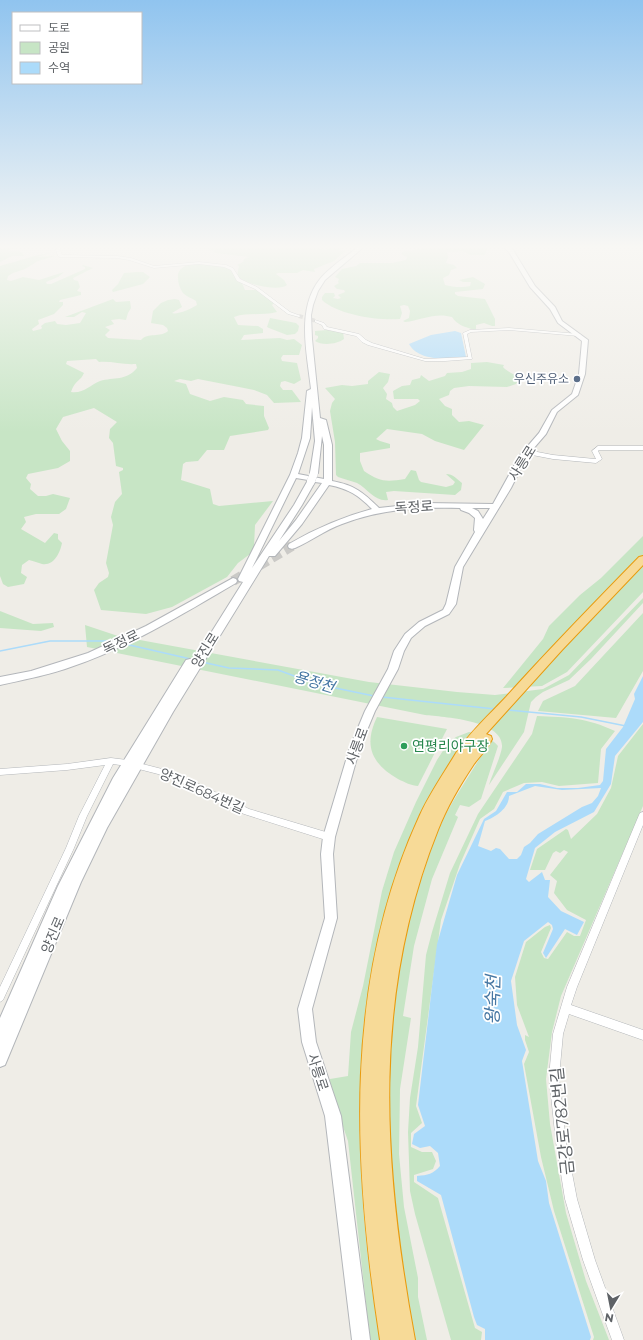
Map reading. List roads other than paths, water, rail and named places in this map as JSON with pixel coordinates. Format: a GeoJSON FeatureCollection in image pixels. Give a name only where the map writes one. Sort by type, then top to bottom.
{"type":"FeatureCollection","features":[{"type":"Feature","properties":{"kind":"highway"},"geometry":{"type":"LineString","coordinates":[[391,1340],[375,1233],[368,1141],[368,1072],[378,985],[385,943],[396,898],[412,850],[438,792],[474,746],[643,559]]}},
{"type":"Feature","properties":{"kind":"highway"},"geometry":{"type":"LineString","coordinates":[[534,678],[643,568]]}},
{"type":"Feature","properties":{"kind":"highway"},"geometry":{"type":"LineString","coordinates":[[404,1340],[397,1302],[386,1220],[380,1131],[381,1062],[385,1005],[405,903],[421,853],[440,810],[474,746]]}},
{"type":"Feature","properties":{"kind":"main road","name":"양진로"},"geometry":{"type":"LineString","coordinates":[[0,1035],[62,889],[107,798],[169,709],[184,678],[239,584],[310,477],[319,441],[304,324],[306,308]]}},
{"type":"Feature","properties":{"kind":"main road","name":"양진로"},"geometry":{"type":"LineString","coordinates":[[310,308],[308,326],[312,391]]}},
{"type":"Feature","properties":{"kind":"main road"},"geometry":{"type":"LineString","coordinates":[[553,308],[560,322],[579,335]]}},
{"type":"Feature","properties":{"kind":"main road","name":"사릉로"},"geometry":{"type":"LineString","coordinates":[[361,1340],[333,1116],[309,1042],[305,1009],[331,918],[327,854],[329,837],[355,747],[371,710],[408,636],[422,624],[446,612],[451,604],[459,567],[527,452],[542,434],[554,411],[576,395],[582,374],[586,340],[579,335]]}},
{"type":"Feature","properties":{"kind":"main road"},"geometry":{"type":"LineString","coordinates":[[239,584],[254,557],[294,475],[306,438],[312,391]]}},
{"type":"Feature","properties":{"kind":"main road"},"geometry":{"type":"LineString","coordinates":[[239,584],[290,533],[328,481],[328,445],[312,391]]}},
{"type":"Feature","properties":{"kind":"main road"},"geometry":{"type":"LineString","coordinates":[[294,475],[346,486],[372,502],[384,506],[416,506]]}},
{"type":"Feature","properties":{"kind":"main road"},"geometry":{"type":"LineString","coordinates":[[452,506],[489,502],[507,488]]}},
{"type":"Feature","properties":{"kind":"main road"},"geometry":{"type":"LineString","coordinates":[[363,497],[377,510]]}},
{"type":"Feature","properties":{"kind":"main road"},"geometry":{"type":"LineString","coordinates":[[346,519],[364,509],[366,505],[363,497]]}},
{"type":"Feature","properties":{"kind":"main road","name":"독정로"},"geometry":{"type":"LineString","coordinates":[[292,546],[346,519],[377,510],[416,506],[496,506]]}},
{"type":"Feature","properties":{"kind":"main road"},"geometry":{"type":"LineString","coordinates":[[452,506],[471,511],[478,516],[481,521],[476,538]]}},
{"type":"Feature","properties":{"kind":"main road","name":"독정로"},"geometry":{"type":"LineString","coordinates":[[0,681],[53,670],[90,657],[239,584]]}},
{"type":"Feature","properties":{"kind":"main road","name":"양진로"},"geometry":{"type":"LineString","coordinates":[[0,1060],[76,881],[132,764]]}},
{"type":"Feature","properties":{"kind":"street"},"geometry":{"type":"LineString","coordinates":[[282,308],[289,313],[299,316]]}},
{"type":"Feature","properties":{"kind":"street"},"geometry":{"type":"LineString","coordinates":[[316,321],[323,324],[326,328],[357,335],[370,344],[419,358],[432,360],[470,358],[465,333],[470,330],[505,328],[579,335]]}},
{"type":"Feature","properties":{"kind":"street"},"geometry":{"type":"LineString","coordinates":[[527,452],[553,457],[596,461],[599,459],[595,451],[598,448],[643,448]]}},
{"type":"Feature","properties":{"kind":"street"},"geometry":{"type":"LineString","coordinates":[[0,997],[70,848],[83,816],[111,761]]}},
{"type":"Feature","properties":{"kind":"street","name":"양진로684번길"},"geometry":{"type":"LineString","coordinates":[[0,772],[60,768],[111,761],[132,764],[159,771],[190,783],[247,812],[329,837]]}},
{"type":"Feature","properties":{"kind":"street","name":"금강로782번길"},"geometry":{"type":"LineString","coordinates":[[618,1340],[589,1260],[573,1206],[561,1142],[554,1077],[558,1034],[572,987],[643,815]]}},
{"type":"Feature","properties":{"kind":"street"},"geometry":{"type":"LineString","coordinates":[[565,1008],[643,1035]]}},
{"type":"Feature","properties":{"kind":"water"},"geometry":{"type":"Polygon","coordinates":[[[455,331],[461,333],[466,357],[443,359],[427,357],[414,350],[409,344],[431,335],[455,331]]]}},
{"type":"Feature","properties":{"kind":"water","name":"왕숙천"},"geometry":{"type":"Polygon","coordinates":[[[643,676],[643,722],[615,756],[611,784],[594,812],[555,832],[535,848],[526,879],[529,882],[542,872],[545,880],[550,880],[548,897],[561,911],[584,922],[577,935],[565,929],[546,958],[543,953],[553,929],[552,925],[548,922],[524,941],[511,981],[517,1025],[526,1050],[522,1061],[538,1161],[546,1181],[549,1203],[591,1337],[590,1340],[485,1340],[485,1329],[477,1325],[474,1317],[441,1195],[417,1181],[417,1176],[430,1174],[440,1166],[438,1153],[430,1146],[420,1148],[412,1144],[414,1134],[425,1126],[418,1105],[437,944],[457,875],[484,819],[496,811],[507,792],[517,792],[526,784],[540,784],[557,788],[578,788],[600,785],[603,781],[606,749],[623,727],[635,699],[634,694],[643,676]],[[535,786],[509,796],[507,804],[501,812],[485,821],[478,846],[491,851],[496,848],[500,849],[509,859],[517,859],[521,855],[524,847],[538,834],[582,807],[592,803],[598,796],[601,788],[562,790],[535,786]]]}},
{"type":"Feature","properties":{"kind":"waterway","name":"용정천"},"geometry":{"type":"LineString","coordinates":[[0,651],[50,641],[115,641]]}},
{"type":"Feature","properties":{"kind":"waterway","name":"용정천"},"geometry":{"type":"LineString","coordinates":[[125,644],[195,660]]}},
{"type":"Feature","properties":{"kind":"waterway","name":"용정천"},"geometry":{"type":"LineString","coordinates":[[202,662],[229,668],[278,670],[316,684],[374,696]]}},
{"type":"Feature","properties":{"kind":"waterway","name":"용정천"},"geometry":{"type":"LineString","coordinates":[[382,697],[495,709]]}},
{"type":"Feature","properties":{"kind":"waterway","name":"용정천"},"geometry":{"type":"LineString","coordinates":[[507,710],[581,717],[626,726]]}},
{"type":"Feature","properties":{"kind":"tunnel"},"geometry":{"type":"LineString","coordinates":[[299,316],[316,321]]}},
{"type":"Feature","properties":{"kind":"tunnel"},"geometry":{"type":"LineString","coordinates":[[233,581],[292,546]]}},
{"type":"Feature","properties":{"kind":"place","name":"우신주유소"},"geometry":{"type":"Point","coordinates":[577,379]}},
{"type":"Feature","properties":{"kind":"place","name":"연평리야구장"},"geometry":{"type":"Point","coordinates":[404,746]}}]}
